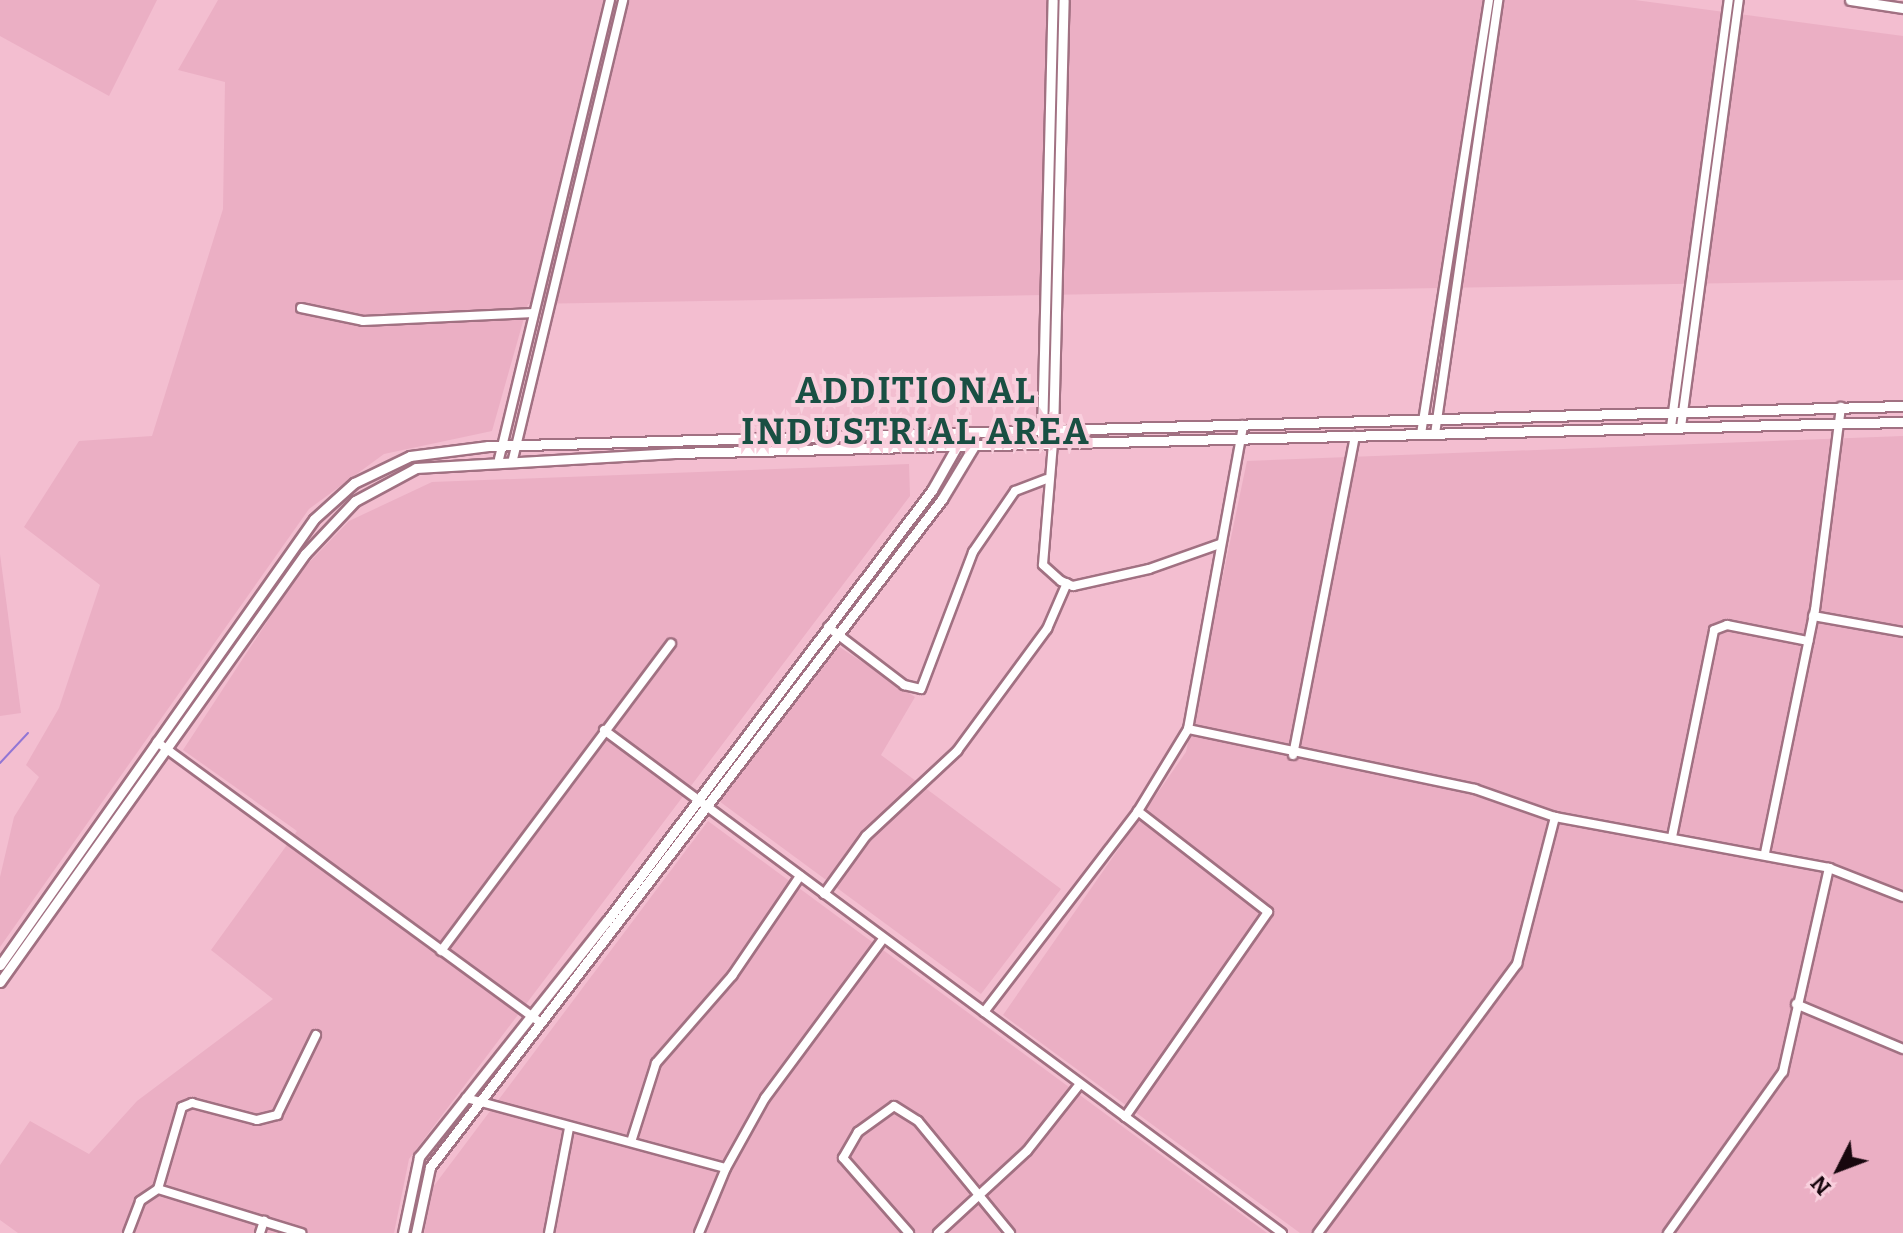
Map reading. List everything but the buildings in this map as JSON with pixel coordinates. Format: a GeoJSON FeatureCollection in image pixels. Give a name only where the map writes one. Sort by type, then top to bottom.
{"type":"FeatureCollection","features":[{"type":"Feature","properties":{"kind":"street"},"geometry":{"type":"LineString","coordinates":[[499,459],[610,0]]}},
{"type":"Feature","properties":{"kind":"street"},"geometry":{"type":"LineString","coordinates":[[513,459],[623,0]]}},
{"type":"Feature","properties":{"kind":"street"},"geometry":{"type":"LineString","coordinates":[[1053,0],[1048,443],[1043,565],[1067,583],[1149,569],[1220,544]]}},
{"type":"Feature","properties":{"kind":"street"},"geometry":{"type":"LineString","coordinates":[[1048,431],[1064,0]]}},
{"type":"Feature","properties":{"kind":"street"},"geometry":{"type":"LineString","coordinates":[[1421,434],[1489,0]]}},
{"type":"Feature","properties":{"kind":"street"},"geometry":{"type":"LineString","coordinates":[[1435,434],[1498,0]]}},
{"type":"Feature","properties":{"kind":"street"},"geometry":{"type":"LineString","coordinates":[[1676,427],[1729,0]]}},
{"type":"Feature","properties":{"kind":"street"},"geometry":{"type":"LineString","coordinates":[[1678,411],[1739,0]]}},
{"type":"Feature","properties":{"kind":"street"},"geometry":{"type":"LineString","coordinates":[[1850,0],[1903,8]]}},
{"type":"Feature","properties":{"kind":"street"},"geometry":{"type":"LineString","coordinates":[[301,308],[363,321],[534,313]]}},
{"type":"Feature","properties":{"kind":"street"},"geometry":{"type":"LineString","coordinates":[[0,965],[157,742],[335,498],[410,456],[502,446],[979,435],[1424,418],[1903,406]]}},
{"type":"Feature","properties":{"kind":"street"},"geometry":{"type":"LineString","coordinates":[[1765,853],[1813,616],[1844,424],[1841,407]]}},
{"type":"Feature","properties":{"kind":"street"},"geometry":{"type":"LineString","coordinates":[[0,982],[170,750],[305,554],[346,509],[416,468],[499,459],[1903,422]]}},
{"type":"Feature","properties":{"kind":"street"},"geometry":{"type":"LineString","coordinates":[[984,1012],[1138,811],[1188,729],[1243,425]]}},
{"type":"Feature","properties":{"kind":"street"},"geometry":{"type":"LineString","coordinates":[[416,1233],[430,1167],[696,798],[828,627],[957,447],[962,435]]}},
{"type":"Feature","properties":{"kind":"street"},"geometry":{"type":"LineString","coordinates":[[403,1233],[419,1157],[536,1019],[706,806],[838,635],[979,435]]}},
{"type":"Feature","properties":{"kind":"street"},"geometry":{"type":"LineString","coordinates":[[1293,755],[1355,436]]}},
{"type":"Feature","properties":{"kind":"street"},"geometry":{"type":"LineString","coordinates":[[828,627],[904,685],[921,689],[973,552],[1015,491],[1046,479]]}},
{"type":"Feature","properties":{"kind":"street"},"geometry":{"type":"LineString","coordinates":[[824,894],[866,836],[957,751],[1047,629],[1067,583]]}},
{"type":"Feature","properties":{"kind":"street"},"geometry":{"type":"LineString","coordinates":[[1813,616],[1903,632]]}},
{"type":"Feature","properties":{"kind":"street"},"geometry":{"type":"LineString","coordinates":[[1672,837],[1714,630],[1727,625],[1808,641]]}},
{"type":"Feature","properties":{"kind":"street"},"geometry":{"type":"LineString","coordinates":[[441,951],[671,643]]}},
{"type":"Feature","properties":{"kind":"street"},"geometry":{"type":"LineString","coordinates":[[1188,729],[1293,755],[1475,789],[1555,817],[1765,853],[1829,868],[1903,897]]}},
{"type":"Feature","properties":{"kind":"street"},"geometry":{"type":"LineString","coordinates":[[604,730],[1282,1233]]}},
{"type":"Feature","properties":{"kind":"street"},"geometry":{"type":"LineString","coordinates":[[157,742],[536,1019]]}},
{"type":"Feature","properties":{"kind":"street"},"geometry":{"type":"LineString","coordinates":[[1125,1117],[1268,912],[1138,811]]}},
{"type":"Feature","properties":{"kind":"street"},"geometry":{"type":"LineString","coordinates":[[1318,1233],[1517,964],[1555,817]]}},
{"type":"Feature","properties":{"kind":"street"},"geometry":{"type":"LineString","coordinates":[[1668,1233],[1775,1089],[1829,868]]}},
{"type":"Feature","properties":{"kind":"street"},"geometry":{"type":"LineString","coordinates":[[631,1142],[656,1063],[732,976],[800,876]]}},
{"type":"Feature","properties":{"kind":"street"},"geometry":{"type":"LineString","coordinates":[[699,1233],[726,1168],[765,1098],[884,938]]}},
{"type":"Feature","properties":{"kind":"street"},"geometry":{"type":"LineString","coordinates":[[1796,1004],[1903,1049]]}},
{"type":"Feature","properties":{"kind":"street"},"geometry":{"type":"LineString","coordinates":[[128,1233],[140,1201],[158,1189],[182,1107],[192,1103],[257,1120],[277,1115],[316,1035]]}},
{"type":"Feature","properties":{"kind":"street"},"geometry":{"type":"LineString","coordinates":[[938,1233],[1027,1151],[1080,1084]]}},
{"type":"Feature","properties":{"kind":"street"},"geometry":{"type":"LineString","coordinates":[[466,1098],[476,1104],[726,1168]]}},
{"type":"Feature","properties":{"kind":"street"},"geometry":{"type":"LineString","coordinates":[[909,1233],[843,1158],[847,1143],[888,1108],[900,1106],[918,1121],[1010,1233]]}},
{"type":"Feature","properties":{"kind":"street"},"geometry":{"type":"LineString","coordinates":[[549,1233],[569,1128]]}},
{"type":"Feature","properties":{"kind":"street"},"geometry":{"type":"LineString","coordinates":[[158,1189],[301,1233]]}},
{"type":"Feature","properties":{"kind":"street"},"geometry":{"type":"LineString","coordinates":[[260,1233],[264,1221]]}},
{"type":"Feature","properties":{"kind":"shaded area"},"geometry":{"type":"Polygon","coordinates":[[[0,0],[157,0],[109,96],[0,36],[0,0]]]}},
{"type":"Feature","properties":{"kind":"shaded area"},"geometry":{"type":"Polygon","coordinates":[[[218,0],[1635,0],[1903,36],[1903,280],[528,304],[492,431],[384,454],[309,509],[0,947],[0,877],[14,817],[39,777],[26,765],[59,708],[100,585],[24,527],[79,441],[152,436],[223,209],[225,82],[178,70],[218,0]]]}},
{"type":"Feature","properties":{"kind":"shaded area"},"geometry":{"type":"Polygon","coordinates":[[[1903,436],[1903,1233],[1300,1233],[1003,1015],[1186,752],[1247,461],[1903,436]]]}},
{"type":"Feature","properties":{"kind":"shaded area"},"geometry":{"type":"Polygon","coordinates":[[[909,464],[910,496],[409,1159],[394,1233],[18,1233],[0,1220],[0,1165],[30,1121],[89,1154],[137,1101],[273,999],[211,950],[297,831],[183,750],[299,573],[349,521],[432,482],[909,464]]]}},
{"type":"Feature","properties":{"kind":"shaded area"},"geometry":{"type":"Polygon","coordinates":[[[0,554],[21,713],[0,716],[0,554]]]}},
{"type":"Feature","properties":{"kind":"shaded area"},"geometry":{"type":"Polygon","coordinates":[[[838,646],[915,697],[881,755],[1061,889],[981,994],[719,801],[838,646]]]}},
{"type":"Feature","properties":{"kind":"shaded area"},"geometry":{"type":"Polygon","coordinates":[[[708,821],[1267,1233],[424,1233],[433,1187],[708,821]]]}},
{"type":"Feature","properties":{"kind":"waterway"},"geometry":{"type":"LineString","coordinates":[[0,763],[28,733]]}},
{"type":"Feature","properties":{"kind":"district","name":"ADDITIONAL INDUSTRIAL AREA"},"geometry":{"type":"Point","coordinates":[916,412]}}]}
